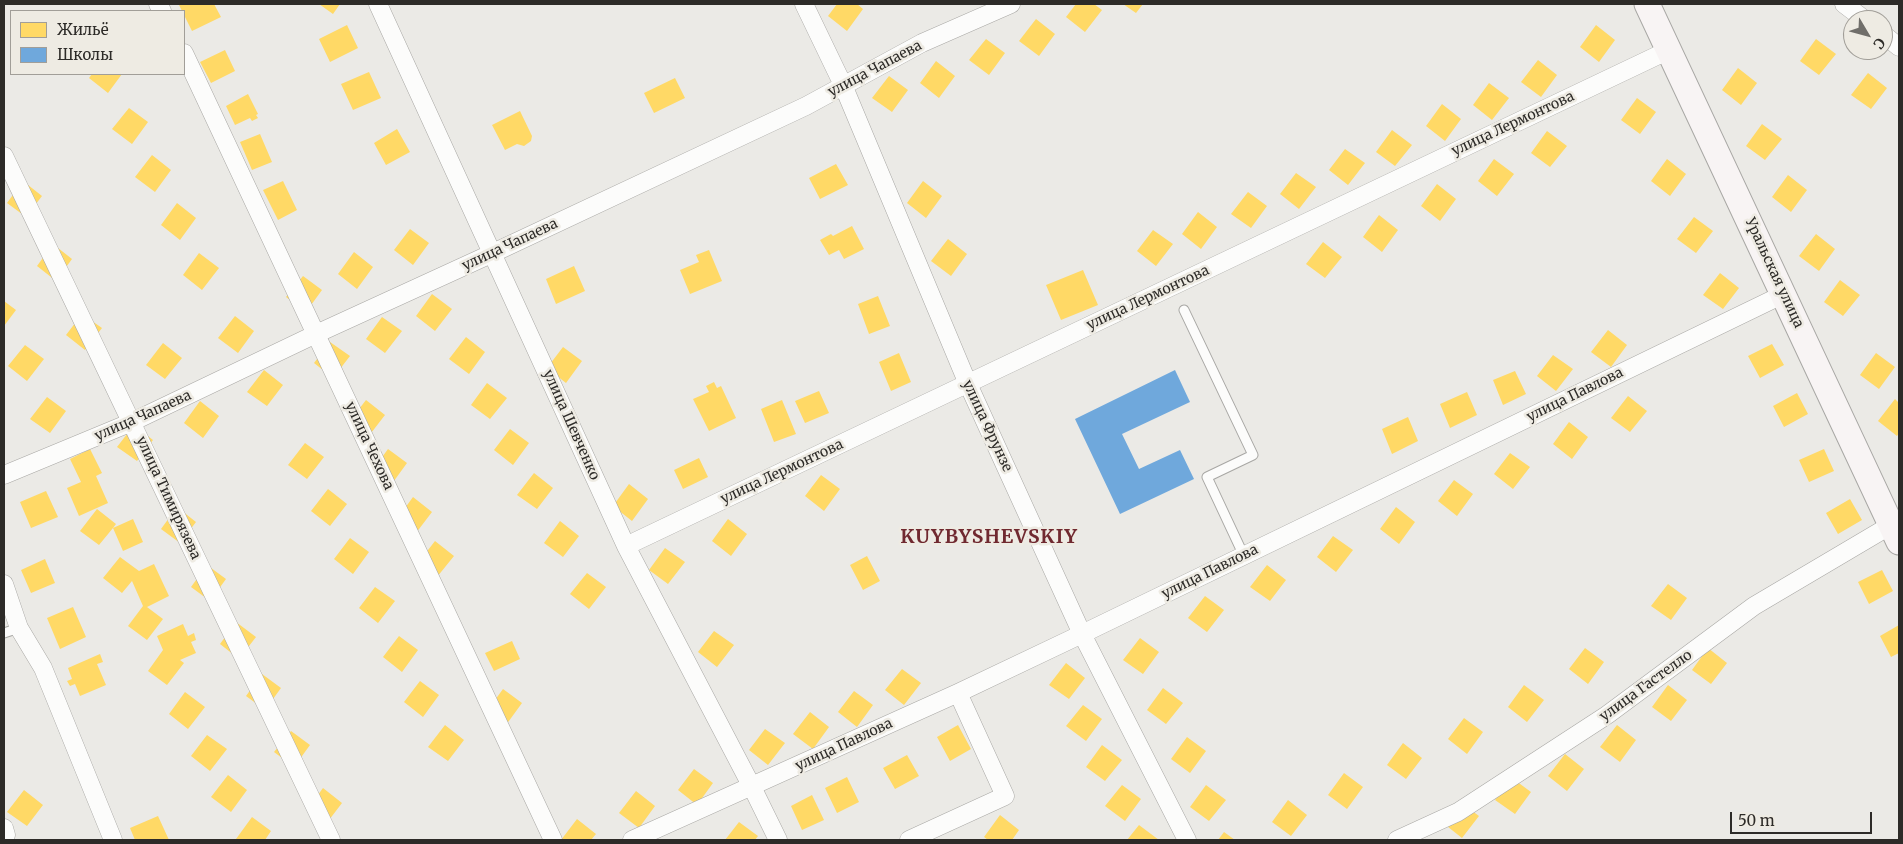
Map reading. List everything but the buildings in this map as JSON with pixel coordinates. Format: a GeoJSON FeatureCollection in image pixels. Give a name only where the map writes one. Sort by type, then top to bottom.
{"type":"FeatureCollection","features":[{"type":"Feature","properties":{"kind":"street","name":"улица Шевченко"},"geometry":{"type":"LineString","coordinates":[[378,4],[626,546],[778,840]]}},
{"type":"Feature","properties":{"kind":"street","name":"улица Фрунзе"},"geometry":{"type":"LineString","coordinates":[[804,4],[843,85],[968,384],[1082,634],[1187,840]]}},
{"type":"Feature","properties":{"kind":"street","name":"улица Чапаева"},"geometry":{"type":"LineString","coordinates":[[4,475],[132,422],[316,334],[493,254],[806,106],[922,43],[1011,4]]}},
{"type":"Feature","properties":{"kind":"street","name":"Уральская улица"},"geometry":{"type":"LineString","coordinates":[[1647,4],[1895,534]]}},
{"type":"Feature","properties":{"kind":"street","name":"улица Лермонтова"},"geometry":{"type":"LineString","coordinates":[[626,546],[1669,50]]}},
{"type":"Feature","properties":{"kind":"street","name":"улица Чехова"},"geometry":{"type":"LineString","coordinates":[[185,55],[553,840]]}},
{"type":"Feature","properties":{"kind":"street","name":"улица Тимирязева"},"geometry":{"type":"LineString","coordinates":[[4,156],[331,840]]}},
{"type":"Feature","properties":{"kind":"street","name":"улица Павлова"},"geometry":{"type":"LineString","coordinates":[[632,840],[958,693],[1784,294]]}},
{"type":"Feature","properties":{"kind":"street","name":"улица Гастелло"},"geometry":{"type":"LineString","coordinates":[[1397,840],[1458,812],[1607,715],[1754,606],[1895,534]]}},
{"type":"Feature","properties":{"kind":"street"},"geometry":{"type":"LineString","coordinates":[[4,584],[11,631],[43,668],[112,840]]}},
{"type":"Feature","properties":{"kind":"street"},"geometry":{"type":"LineString","coordinates":[[909,840],[1006,796],[958,693]]}},
{"type":"Feature","properties":{"kind":"street"},"geometry":{"type":"LineString","coordinates":[[4,828],[6,835],[4,836]]}},
{"type":"Feature","properties":{"kind":"lane"},"geometry":{"type":"LineString","coordinates":[[1184,310],[1253,455],[1207,477],[1244,556]]}},
{"type":"Feature","properties":{"kind":"district","name":"KUYBYSHEVSKIY"},"geometry":{"type":"Point","coordinates":[989,538]}}]}
